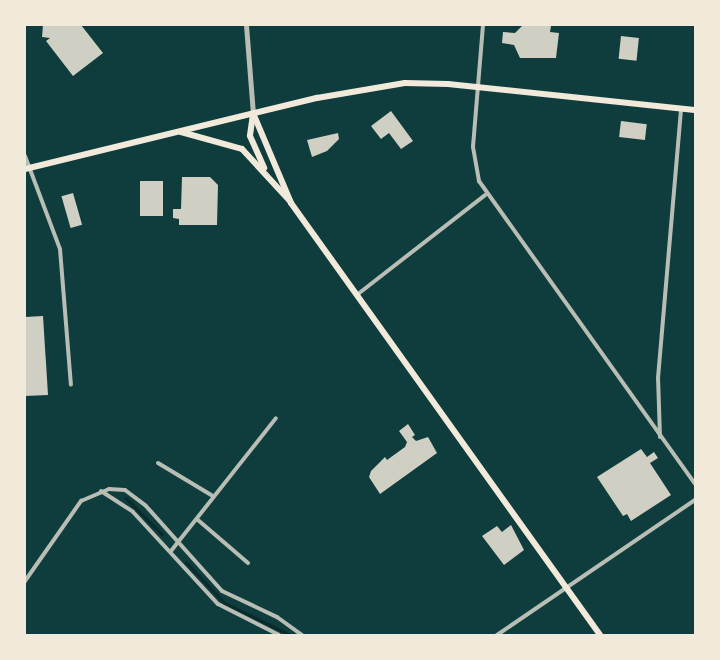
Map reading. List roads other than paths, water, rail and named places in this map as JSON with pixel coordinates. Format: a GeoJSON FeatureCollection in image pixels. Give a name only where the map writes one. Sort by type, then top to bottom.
{"type":"FeatureCollection","features":[{"type":"Feature","properties":{"kind":"main road"},"geometry":{"type":"LineString","coordinates":[[28,169],[253,112],[390,85],[478,87],[695,110]]}},
{"type":"Feature","properties":{"kind":"main road"},"geometry":{"type":"LineString","coordinates":[[253,112],[250,136],[267,177]]}},
{"type":"Feature","properties":{"kind":"main road"},"geometry":{"type":"LineString","coordinates":[[253,112],[291,202]]}},
{"type":"Feature","properties":{"kind":"main road"},"geometry":{"type":"LineString","coordinates":[[177,132],[230,143],[250,156],[291,202],[600,635]]}},
{"type":"Feature","properties":{"kind":"street"},"geometry":{"type":"LineString","coordinates":[[246,25],[253,112]]}},
{"type":"Feature","properties":{"kind":"street"},"geometry":{"type":"LineString","coordinates":[[483,25],[473,161],[485,195],[695,484]]}},
{"type":"Feature","properties":{"kind":"street"},"geometry":{"type":"LineString","coordinates":[[660,437],[660,361],[681,109]]}},
{"type":"Feature","properties":{"kind":"street"},"geometry":{"type":"LineString","coordinates":[[25,156],[28,169],[60,249],[71,385]]}},
{"type":"Feature","properties":{"kind":"street"},"geometry":{"type":"LineString","coordinates":[[358,294],[485,195]]}},
{"type":"Feature","properties":{"kind":"street"},"geometry":{"type":"LineString","coordinates":[[171,552],[198,520],[213,496],[276,418]]}},
{"type":"Feature","properties":{"kind":"street"},"geometry":{"type":"LineString","coordinates":[[158,463],[213,496]]}},
{"type":"Feature","properties":{"kind":"street"},"geometry":{"type":"LineString","coordinates":[[101,492],[133,512],[218,604],[279,635]]}},
{"type":"Feature","properties":{"kind":"street"},"geometry":{"type":"LineString","coordinates":[[25,581],[72,511],[101,492],[130,492],[222,591],[278,617],[302,635]]}},
{"type":"Feature","properties":{"kind":"street"},"geometry":{"type":"LineString","coordinates":[[497,635],[695,500]]}},
{"type":"Feature","properties":{"kind":"street"},"geometry":{"type":"LineString","coordinates":[[198,520],[248,563]]}},
{"type":"Feature","properties":{"kind":"waterway"},"geometry":{"type":"LineString","coordinates":[[126,498],[162,534]]}},
{"type":"Feature","properties":{"kind":"waterway"},"geometry":{"type":"LineString","coordinates":[[186,562],[225,603],[291,635]]}}]}
